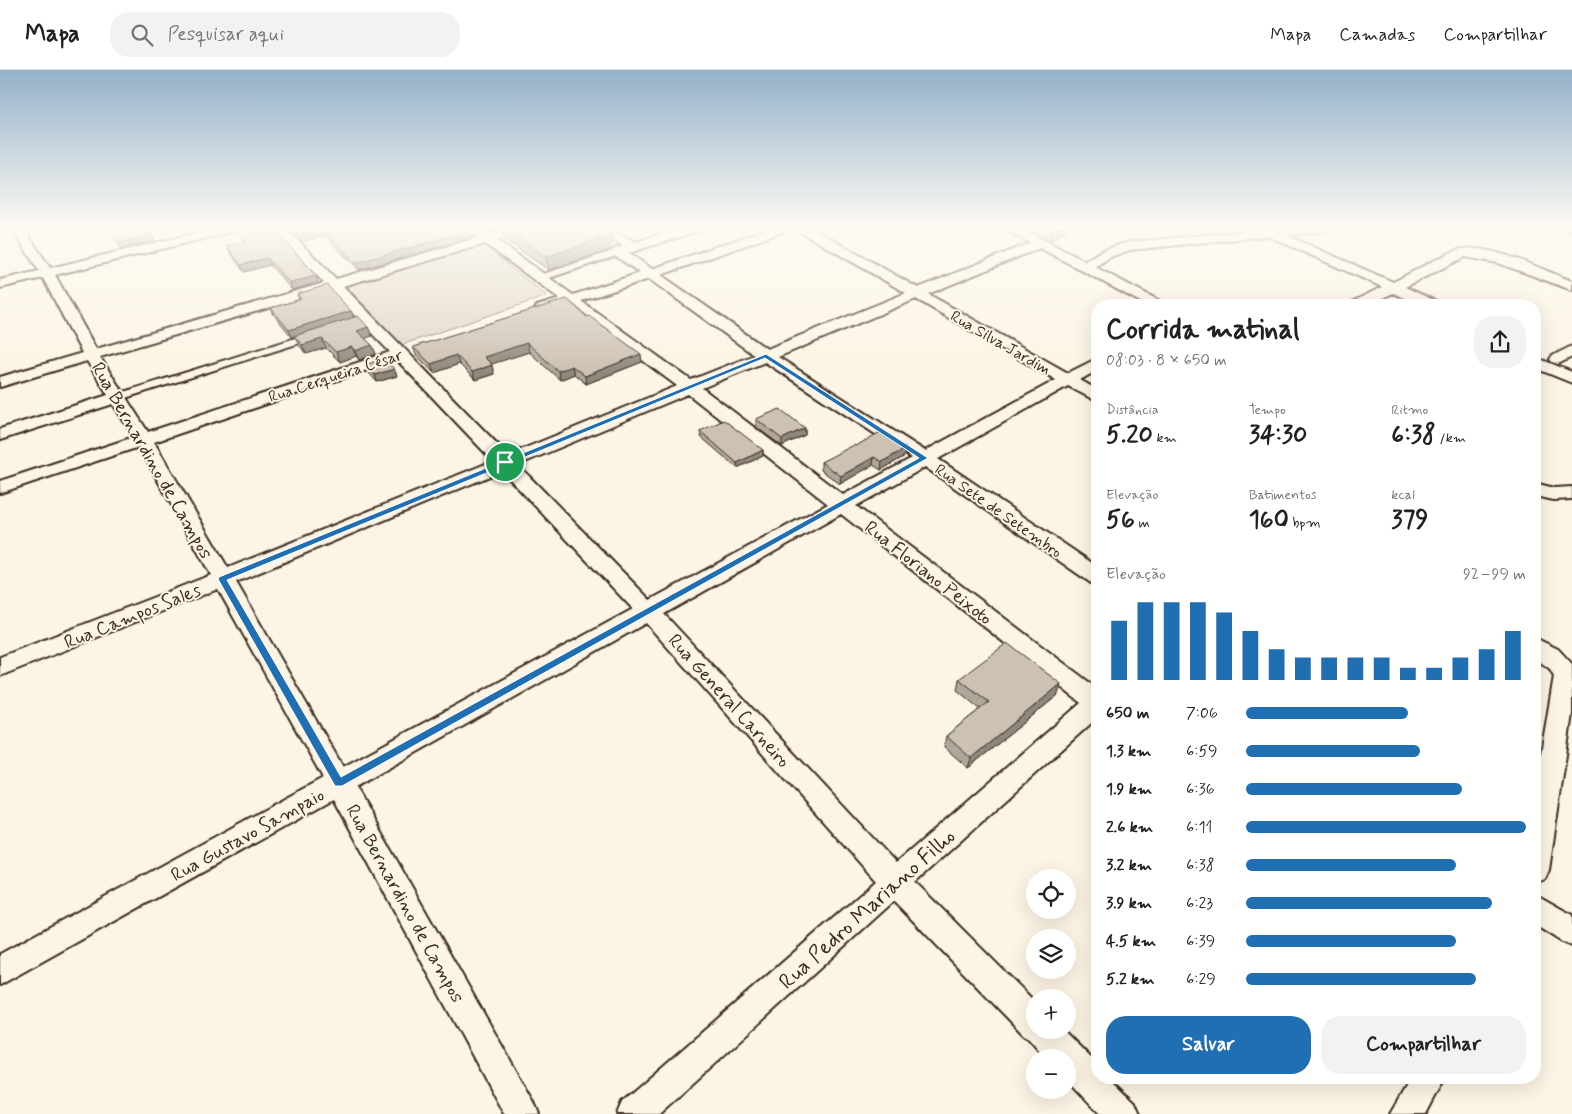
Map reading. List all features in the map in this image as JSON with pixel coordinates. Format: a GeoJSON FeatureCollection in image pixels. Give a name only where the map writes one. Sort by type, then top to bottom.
{"type":"FeatureCollection","features":[{"type":"Feature","properties":{"kind":"street"},"geometry":{"type":"LineString","coordinates":[[0,284],[35,276]]}},
{"type":"Feature","properties":{"kind":"street","name":"Rua Bernardino de Campos"},"geometry":{"type":"LineString","coordinates":[[48,276],[92,355],[144,439],[339,783],[522,1114]]}},
{"type":"Feature","properties":{"kind":"street","name":"Rua General Carneiro"},"geometry":{"type":"LineString","coordinates":[[324,276],[361,320],[409,351],[505,462],[649,612],[895,882],[1026,1015]]}},
{"type":"Feature","properties":{"kind":"street"},"geometry":{"type":"LineString","coordinates":[[0,382],[364,276]]}},
{"type":"Feature","properties":{"kind":"street","name":"Rua Floriano Peixoto"},"geometry":{"type":"LineString","coordinates":[[537,276],[691,388],[1091,697]]}},
{"type":"Feature","properties":{"kind":"street"},"geometry":{"type":"LineString","coordinates":[[540,278],[547,276]]}},
{"type":"Feature","properties":{"kind":"street"},"geometry":{"type":"LineString","coordinates":[[531,312],[646,276]]}},
{"type":"Feature","properties":{"kind":"street","name":"Rua Sete de Setembro"},"geometry":{"type":"LineString","coordinates":[[653,276],[766,356],[924,458],[1091,573]]}},
{"type":"Feature","properties":{"kind":"street","name":"Rua Silva Jardim"},"geometry":{"type":"LineString","coordinates":[[887,276],[1091,393]]}},
{"type":"Feature","properties":{"kind":"street","name":"Rua Campos Sales"},"geometry":{"type":"LineString","coordinates":[[0,667],[222,579],[505,462],[691,388],[960,276]]}},
{"type":"Feature","properties":{"kind":"street"},"geometry":{"type":"LineString","coordinates":[[1101,276],[1146,299]]}},
{"type":"Feature","properties":{"kind":"street"},"geometry":{"type":"LineString","coordinates":[[1352,276],[1415,299]]}},
{"type":"Feature","properties":{"kind":"street"},"geometry":{"type":"LineString","coordinates":[[1358,276],[1387,290],[1400,299]]}},
{"type":"Feature","properties":{"kind":"street"},"geometry":{"type":"LineString","coordinates":[[1369,299],[1417,276]]}},
{"type":"Feature","properties":{"kind":"street"},"geometry":{"type":"LineString","coordinates":[[1544,276],[1572,286]]}},
{"type":"Feature","properties":{"kind":"street"},"geometry":{"type":"LineString","coordinates":[[0,435],[329,331]]}},
{"type":"Feature","properties":{"kind":"street","name":"Rua Cerqueira César"},"geometry":{"type":"LineString","coordinates":[[0,487],[409,351]]}},
{"type":"Feature","properties":{"kind":"street"},"geometry":{"type":"LineString","coordinates":[[1541,351],[1567,358]]}},
{"type":"Feature","properties":{"kind":"street"},"geometry":{"type":"LineString","coordinates":[[1541,365],[1572,378]]}},
{"type":"Feature","properties":{"kind":"street","name":"Rua Gustavo Sampaio"},"geometry":{"type":"LineString","coordinates":[[0,970],[1091,366]]}},
{"type":"Feature","properties":{"kind":"street"},"geometry":{"type":"LineString","coordinates":[[1541,492],[1546,494],[1567,494]]}},
{"type":"Feature","properties":{"kind":"street"},"geometry":{"type":"LineString","coordinates":[[1541,651],[1555,660],[1564,669],[1566,676],[1541,828]]}},
{"type":"Feature","properties":{"kind":"street","name":"Rua Pedro Mariano Filho"},"geometry":{"type":"LineString","coordinates":[[634,1114],[1091,707]]}},
{"type":"Feature","properties":{"kind":"street"},"geometry":{"type":"LineString","coordinates":[[1541,912],[1572,932]]}},
{"type":"Feature","properties":{"kind":"street"},"geometry":{"type":"LineString","coordinates":[[1050,1039],[1091,1081]]}},
{"type":"Feature","properties":{"kind":"street"},"geometry":{"type":"LineString","coordinates":[[1094,1084],[1124,1114]]}},
{"type":"Feature","properties":{"kind":"street"},"geometry":{"type":"LineString","coordinates":[[1407,1114],[1425,1084]]}},
{"type":"Feature","properties":{"kind":"shaded area"},"geometry":{"type":"Polygon","coordinates":[[[377,276],[522,276],[547,296],[401,345],[345,285],[377,276]]]}},
{"type":"Feature","properties":{"kind":"building"},"geometry":{"type":"Polygon","coordinates":[[[283,276],[316,276],[290,283],[283,276]]]}},
{"type":"Feature","properties":{"kind":"building"},"geometry":{"type":"Polygon","coordinates":[[[327,285],[351,311],[289,330],[271,308],[301,299],[297,294],[327,285]]]}},
{"type":"Feature","properties":{"kind":"building"},"geometry":{"type":"Polygon","coordinates":[[[567,299],[587,317],[589,316],[641,354],[585,376],[572,366],[558,371],[527,343],[484,357],[492,365],[472,372],[456,355],[431,364],[413,347],[567,299]]]}},
{"type":"Feature","properties":{"kind":"building"},"geometry":{"type":"Polygon","coordinates":[[[358,316],[368,327],[357,331],[372,345],[355,351],[352,347],[336,352],[322,339],[302,345],[294,336],[358,316]]]}},
{"type":"Feature","properties":{"kind":"building"},"geometry":{"type":"Polygon","coordinates":[[[384,358],[394,369],[375,375],[366,365],[384,358]]]}},
{"type":"Feature","properties":{"kind":"building"},"geometry":{"type":"Polygon","coordinates":[[[780,409],[805,428],[782,439],[756,419],[780,409]]]}},
{"type":"Feature","properties":{"kind":"building"},"geometry":{"type":"Polygon","coordinates":[[[724,420],[763,450],[737,463],[700,431],[724,420]]]}},
{"type":"Feature","properties":{"kind":"building"},"geometry":{"type":"Polygon","coordinates":[[[880,432],[906,448],[882,462],[874,457],[841,476],[821,462],[854,445],[856,446],[880,432]]]}},
{"type":"Feature","properties":{"kind":"building"},"geometry":{"type":"Polygon","coordinates":[[[1007,643],[1061,684],[971,758],[946,736],[989,702],[959,679],[1007,643]]]}},
{"type":"Feature","properties":{"kind":"route"},"geometry":{"type":"LineString","coordinates":[[766,356],[924,458],[843,505],[339,783],[222,579],[505,462],[766,356]]}}]}
